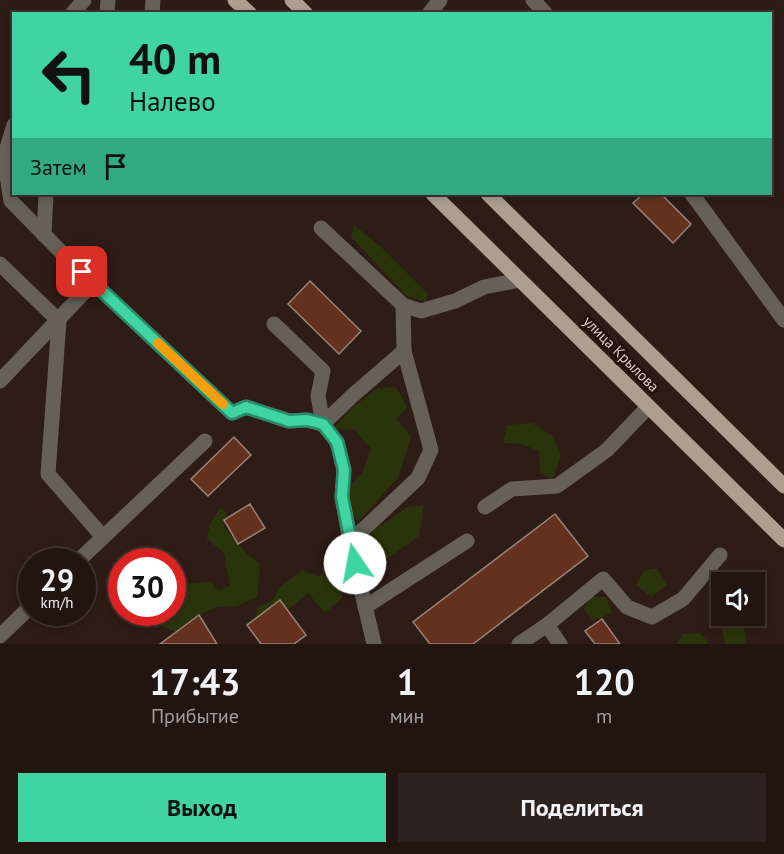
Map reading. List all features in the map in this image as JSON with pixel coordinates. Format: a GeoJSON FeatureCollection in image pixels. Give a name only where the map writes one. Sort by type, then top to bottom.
{"type":"FeatureCollection","features":[{"type":"Feature","properties":{"kind":"main road"},"geometry":{"type":"LineString","coordinates":[[235,0],[247,12]]}},
{"type":"Feature","properties":{"kind":"main road"},"geometry":{"type":"LineString","coordinates":[[292,0],[304,12]]}},
{"type":"Feature","properties":{"kind":"main road","name":"улица Крылова"},"geometry":{"type":"LineString","coordinates":[[434,195],[784,540]]}},
{"type":"Feature","properties":{"kind":"main road","name":"улица Крылова"},"geometry":{"type":"LineString","coordinates":[[489,195],[784,486]]}},
{"type":"Feature","properties":{"kind":"street"},"geometry":{"type":"LineString","coordinates":[[74,12],[84,0]]}},
{"type":"Feature","properties":{"kind":"street"},"geometry":{"type":"LineString","coordinates":[[431,12],[440,0]]}},
{"type":"Feature","properties":{"kind":"street"},"geometry":{"type":"LineString","coordinates":[[533,0],[544,12]]}},
{"type":"Feature","properties":{"kind":"street"},"geometry":{"type":"LineString","coordinates":[[12,132],[4,158],[11,201],[93,283],[232,413],[246,407],[289,421],[307,420],[323,424]]}},
{"type":"Feature","properties":{"kind":"street"},"geometry":{"type":"LineString","coordinates":[[44,236],[46,195]]}},
{"type":"Feature","properties":{"kind":"street"},"geometry":{"type":"LineString","coordinates":[[693,195],[784,320]]}},
{"type":"Feature","properties":{"kind":"street"},"geometry":{"type":"LineString","coordinates":[[321,228],[403,305],[422,311],[455,301],[484,287],[520,280]]}},
{"type":"Feature","properties":{"kind":"street"},"geometry":{"type":"LineString","coordinates":[[0,264],[58,321],[48,474],[103,537]]}},
{"type":"Feature","properties":{"kind":"street"},"geometry":{"type":"LineString","coordinates":[[0,381],[93,283]]}},
{"type":"Feature","properties":{"kind":"street"},"geometry":{"type":"LineString","coordinates":[[350,542],[418,478],[430,450],[404,351],[403,305]]}},
{"type":"Feature","properties":{"kind":"street"},"geometry":{"type":"LineString","coordinates":[[274,324],[323,372],[318,396],[323,424],[337,442],[344,470],[342,497],[374,644]]}},
{"type":"Feature","properties":{"kind":"street"},"geometry":{"type":"LineString","coordinates":[[323,424],[404,351]]}},
{"type":"Feature","properties":{"kind":"street"},"geometry":{"type":"LineString","coordinates":[[485,507],[512,489],[557,486],[607,450],[648,407]]}},
{"type":"Feature","properties":{"kind":"street"},"geometry":{"type":"LineString","coordinates":[[92,548],[205,441]]}},
{"type":"Feature","properties":{"kind":"street"},"geometry":{"type":"LineString","coordinates":[[365,607],[467,541]]}},
{"type":"Feature","properties":{"kind":"street"},"geometry":{"type":"LineString","coordinates":[[519,644],[547,625],[603,579],[627,608],[652,617],[683,599],[720,555]]}},
{"type":"Feature","properties":{"kind":"street"},"geometry":{"type":"LineString","coordinates":[[0,636],[18,619]]}},
{"type":"Feature","properties":{"kind":"street"},"geometry":{"type":"LineString","coordinates":[[547,625],[560,644]]}},
{"type":"Feature","properties":{"kind":"green space"},"geometry":{"type":"Polygon","coordinates":[[[354,225],[380,246],[428,294],[426,302],[407,296],[351,237],[354,225]]]}},
{"type":"Feature","properties":{"kind":"green space"},"geometry":{"type":"Polygon","coordinates":[[[396,387],[407,407],[397,419],[411,437],[398,478],[359,521],[346,513],[346,490],[362,473],[371,449],[355,430],[333,429],[352,408],[378,388],[396,387]]]}},
{"type":"Feature","properties":{"kind":"green space"},"geometry":{"type":"Polygon","coordinates":[[[532,423],[553,436],[561,455],[553,479],[540,473],[539,451],[522,444],[503,443],[507,425],[532,423]]]}},
{"type":"Feature","properties":{"kind":"green space"},"geometry":{"type":"Polygon","coordinates":[[[424,505],[419,536],[380,564],[369,563],[365,549],[372,532],[407,507],[424,505]]]}},
{"type":"Feature","properties":{"kind":"green space"},"geometry":{"type":"Polygon","coordinates":[[[221,507],[227,514],[224,527],[246,553],[260,564],[257,597],[237,606],[216,607],[186,625],[186,584],[211,582],[218,591],[230,586],[224,553],[207,539],[210,523],[221,507]]]}},
{"type":"Feature","properties":{"kind":"green space"},"geometry":{"type":"Polygon","coordinates":[[[340,560],[342,598],[325,613],[308,593],[291,607],[255,624],[257,608],[273,600],[280,587],[302,570],[319,577],[329,561],[340,560]]]}},
{"type":"Feature","properties":{"kind":"green space"},"geometry":{"type":"Polygon","coordinates":[[[657,568],[667,585],[651,597],[636,585],[645,570],[657,568]]]}},
{"type":"Feature","properties":{"kind":"green space"},"geometry":{"type":"Polygon","coordinates":[[[591,597],[606,597],[612,613],[592,621],[584,609],[591,597]]]}},
{"type":"Feature","properties":{"kind":"green space"},"geometry":{"type":"Polygon","coordinates":[[[162,626],[184,626],[176,632],[162,626]]]}},
{"type":"Feature","properties":{"kind":"green space"},"geometry":{"type":"Polygon","coordinates":[[[722,626],[744,626],[746,642],[744,644],[725,644],[722,626]]]}},
{"type":"Feature","properties":{"kind":"green space"},"geometry":{"type":"Polygon","coordinates":[[[700,633],[708,642],[707,644],[677,644],[683,634],[700,633]]]}},
{"type":"Feature","properties":{"kind":"building"},"geometry":{"type":"Polygon","coordinates":[[[642,195],[662,195],[691,224],[673,243],[633,203],[642,195]]]}},
{"type":"Feature","properties":{"kind":"building"},"geometry":{"type":"Polygon","coordinates":[[[310,281],[361,331],[339,354],[288,304],[310,281]]]}},
{"type":"Feature","properties":{"kind":"building"},"geometry":{"type":"Polygon","coordinates":[[[234,437],[251,455],[208,496],[191,479],[234,437]]]}},
{"type":"Feature","properties":{"kind":"building"},"geometry":{"type":"Polygon","coordinates":[[[250,504],[265,528],[238,544],[224,520],[250,504]]]}},
{"type":"Feature","properties":{"kind":"building"},"geometry":{"type":"Polygon","coordinates":[[[555,514],[588,556],[473,644],[430,644],[413,622],[555,514]]]}},
{"type":"Feature","properties":{"kind":"building"},"geometry":{"type":"Polygon","coordinates":[[[280,600],[306,635],[294,644],[261,644],[247,625],[280,600]]]}},
{"type":"Feature","properties":{"kind":"building"},"geometry":{"type":"Polygon","coordinates":[[[199,615],[217,644],[160,644],[199,615]]]}},
{"type":"Feature","properties":{"kind":"building"},"geometry":{"type":"Polygon","coordinates":[[[602,619],[620,644],[595,644],[585,631],[602,619]]]}},
{"type":"Feature","properties":{"kind":"slow traffic"},"geometry":{"type":"LineString","coordinates":[[158,343],[223,404]]}},
{"type":"Feature","properties":{"kind":"route"},"geometry":{"type":"LineString","coordinates":[[82,272],[232,413],[246,407],[289,421],[307,420],[323,424],[337,442],[344,470],[342,497],[355,563]]}}]}
